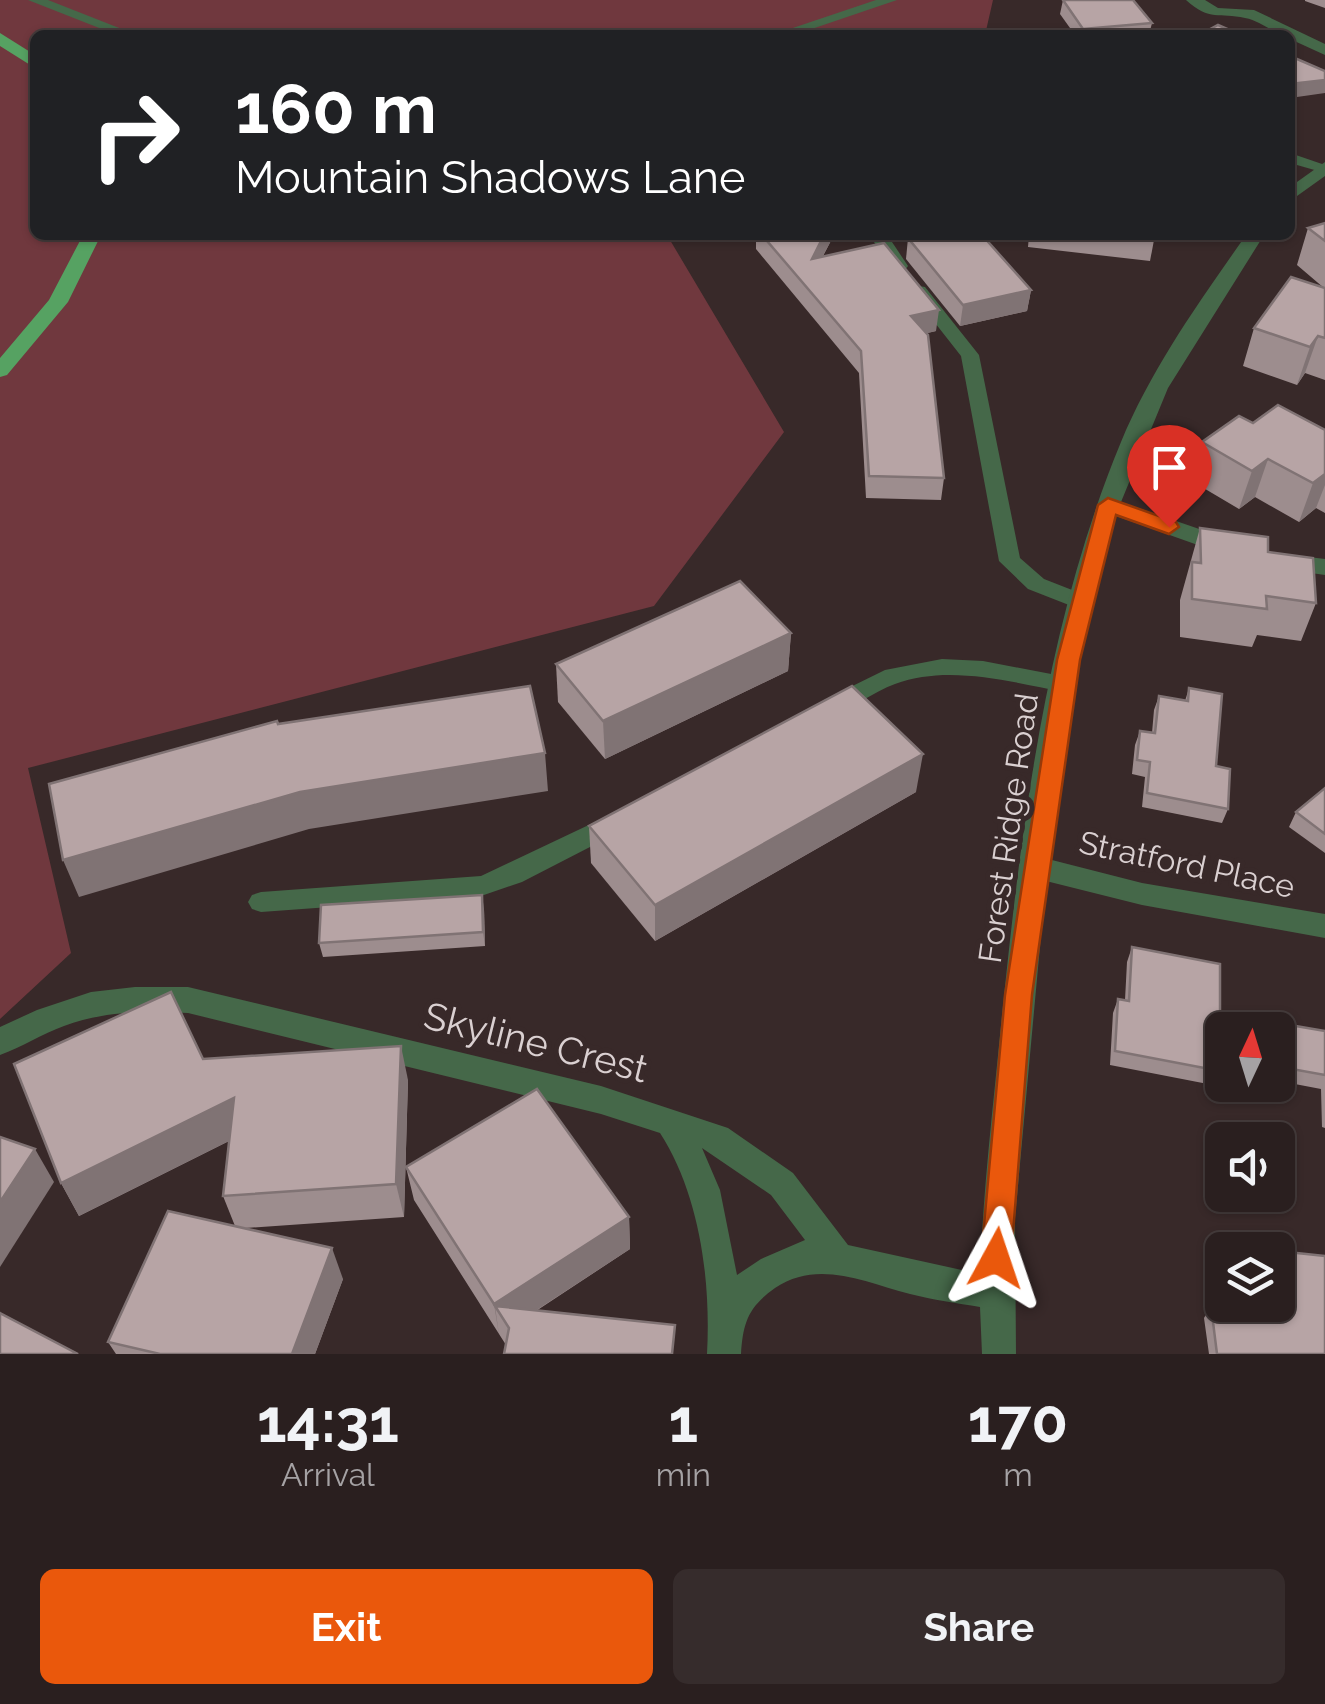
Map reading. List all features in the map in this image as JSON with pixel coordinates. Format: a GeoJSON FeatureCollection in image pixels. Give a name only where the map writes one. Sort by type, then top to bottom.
{"type":"FeatureCollection","features":[{"type":"Feature","properties":{"kind":"main road"},"geometry":{"type":"LineString","coordinates":[[0,38],[30,59]]}},
{"type":"Feature","properties":{"kind":"main road"},"geometry":{"type":"LineString","coordinates":[[0,371],[58,302],[89,240]]}},
{"type":"Feature","properties":{"kind":"street"},"geometry":{"type":"LineString","coordinates":[[1194,0],[1215,13],[1251,6],[1291,30]]}},
{"type":"Feature","properties":{"kind":"street"},"geometry":{"type":"LineString","coordinates":[[1295,32],[1325,50]]}},
{"type":"Feature","properties":{"kind":"street"},"geometry":{"type":"LineString","coordinates":[[1295,192],[1324,168]]}},
{"type":"Feature","properties":{"kind":"street","name":"Forest Ridge Road"},"geometry":{"type":"LineString","coordinates":[[999,1354],[993,1293],[1018,995],[1064,684],[1082,602],[1108,505],[1144,412],[1175,353],[1252,240]]}},
{"type":"Feature","properties":{"kind":"street"},"geometry":{"type":"LineString","coordinates":[[1108,505],[1250,554],[1325,567]]}},
{"type":"Feature","properties":{"kind":"street","name":"Stratford Place"},"geometry":{"type":"LineString","coordinates":[[1036,867],[1142,894],[1325,926]]}},
{"type":"Feature","properties":{"kind":"street","name":"Skyline Crest"},"geometry":{"type":"LineString","coordinates":[[0,1042],[34,1023],[78,1007],[127,997],[188,1000],[667,1119],[717,1138],[755,1162],[782,1184],[838,1258]]}},
{"type":"Feature","properties":{"kind":"street"},"geometry":{"type":"LineString","coordinates":[[667,1119],[689,1147],[700,1174],[726,1319],[724,1354]]}},
{"type":"Feature","properties":{"kind":"street"},"geometry":{"type":"LineString","coordinates":[[726,1319],[746,1288],[804,1256],[838,1258],[915,1280],[993,1293]]}},
{"type":"Feature","properties":{"kind":"lane"},"geometry":{"type":"LineString","coordinates":[[34,0],[116,30]]}},
{"type":"Feature","properties":{"kind":"lane"},"geometry":{"type":"LineString","coordinates":[[795,30],[890,0]]}},
{"type":"Feature","properties":{"kind":"lane"},"geometry":{"type":"LineString","coordinates":[[1295,159],[1324,168]]}},
{"type":"Feature","properties":{"kind":"lane"},"geometry":{"type":"LineString","coordinates":[[884,240],[886,252],[970,355],[1010,561],[1036,584],[1082,602]]}},
{"type":"Feature","properties":{"kind":"lane"},"geometry":{"type":"LineString","coordinates":[[809,719],[878,682],[929,668],[961,667],[1064,684]]}},
{"type":"Feature","properties":{"kind":"lane"},"geometry":{"type":"LineString","coordinates":[[261,902],[481,886],[527,868],[636,811]]}},
{"type":"Feature","properties":{"kind":"shaded area"},"geometry":{"type":"Polygon","coordinates":[[[0,0],[993,0],[986,30],[30,30],[30,240],[670,240],[784,432],[654,606],[28,768],[71,953],[0,1019],[0,0]]]}},
{"type":"Feature","properties":{"kind":"building"},"geometry":{"type":"Polygon","coordinates":[[[1063,0],[1133,0],[1152,23],[1083,29],[1063,0]]]}},
{"type":"Feature","properties":{"kind":"building"},"geometry":{"type":"Polygon","coordinates":[[[1295,58],[1325,71],[1325,80],[1295,83],[1295,58]]]}},
{"type":"Feature","properties":{"kind":"building"},"geometry":{"type":"Polygon","coordinates":[[[1325,223],[1325,241],[1308,228],[1325,223]]]}},
{"type":"Feature","properties":{"kind":"building"},"geometry":{"type":"Polygon","coordinates":[[[766,240],[822,240],[812,259],[884,243],[939,310],[911,316],[928,335],[944,478],[869,476],[861,351],[766,240]]]}},
{"type":"Feature","properties":{"kind":"building"},"geometry":{"type":"Polygon","coordinates":[[[910,240],[986,240],[1031,290],[963,305],[910,240]]]}},
{"type":"Feature","properties":{"kind":"building"},"geometry":{"type":"Polygon","coordinates":[[[1291,277],[1325,288],[1325,338],[1318,336],[1310,347],[1254,328],[1291,277]]]}},
{"type":"Feature","properties":{"kind":"building"},"geometry":{"type":"Polygon","coordinates":[[[1278,405],[1325,430],[1325,474],[1313,483],[1268,459],[1252,471],[1202,442],[1239,416],[1253,423],[1278,405]]]}},
{"type":"Feature","properties":{"kind":"building"},"geometry":{"type":"Polygon","coordinates":[[[1200,528],[1268,537],[1268,552],[1313,558],[1316,603],[1266,596],[1267,609],[1192,599],[1192,562],[1201,563],[1200,528]]]}},
{"type":"Feature","properties":{"kind":"building"},"geometry":{"type":"Polygon","coordinates":[[[740,581],[791,633],[603,721],[556,664],[740,581]]]}},
{"type":"Feature","properties":{"kind":"building"},"geometry":{"type":"Polygon","coordinates":[[[530,686],[545,753],[300,792],[63,860],[49,784],[277,721],[278,724],[530,686]]]}},
{"type":"Feature","properties":{"kind":"building"},"geometry":{"type":"Polygon","coordinates":[[[852,686],[923,754],[655,905],[589,826],[852,686]]]}},
{"type":"Feature","properties":{"kind":"building"},"geometry":{"type":"Polygon","coordinates":[[[1189,688],[1222,694],[1216,766],[1230,769],[1228,809],[1147,793],[1150,762],[1137,760],[1140,731],[1155,733],[1159,696],[1188,701],[1189,688]]]}},
{"type":"Feature","properties":{"kind":"building"},"geometry":{"type":"Polygon","coordinates":[[[1325,788],[1325,834],[1296,812],[1325,788]]]}},
{"type":"Feature","properties":{"kind":"building"},"geometry":{"type":"Polygon","coordinates":[[[482,895],[483,932],[319,943],[321,905],[482,895]]]}},
{"type":"Feature","properties":{"kind":"building"},"geometry":{"type":"Polygon","coordinates":[[[1132,947],[1220,964],[1220,1012],[1205,1012],[1205,1068],[1115,1051],[1118,999],[1129,1001],[1132,947]]]}},
{"type":"Feature","properties":{"kind":"building"},"geometry":{"type":"Polygon","coordinates":[[[171,992],[203,1059],[401,1046],[396,1184],[223,1196],[234,1098],[61,1183],[14,1064],[171,992]]]}},
{"type":"Feature","properties":{"kind":"building"},"geometry":{"type":"Polygon","coordinates":[[[1295,1026],[1325,1031],[1325,1075],[1295,1070],[1295,1026]]]}},
{"type":"Feature","properties":{"kind":"building"},"geometry":{"type":"Polygon","coordinates":[[[537,1089],[629,1217],[494,1304],[406,1167],[537,1089]]]}},
{"type":"Feature","properties":{"kind":"building"},"geometry":{"type":"Polygon","coordinates":[[[0,1137],[35,1149],[0,1202],[0,1137]]]}},
{"type":"Feature","properties":{"kind":"building"},"geometry":{"type":"Polygon","coordinates":[[[168,1211],[332,1248],[292,1354],[160,1354],[108,1342],[168,1211]]]}},
{"type":"Feature","properties":{"kind":"building"},"geometry":{"type":"Polygon","coordinates":[[[1295,1253],[1325,1256],[1325,1354],[1217,1354],[1213,1322],[1295,1322],[1295,1253]]]}},
{"type":"Feature","properties":{"kind":"building"},"geometry":{"type":"Polygon","coordinates":[[[495,1306],[675,1325],[672,1354],[504,1354],[509,1328],[495,1306]]]}},
{"type":"Feature","properties":{"kind":"building"},"geometry":{"type":"Polygon","coordinates":[[[0,1313],[78,1354],[0,1354],[0,1313]]]}},
{"type":"Feature","properties":{"kind":"route"},"geometry":{"type":"LineString","coordinates":[[996,1258],[1018,995],[1068,660],[1108,505],[1169,527]]}}]}
